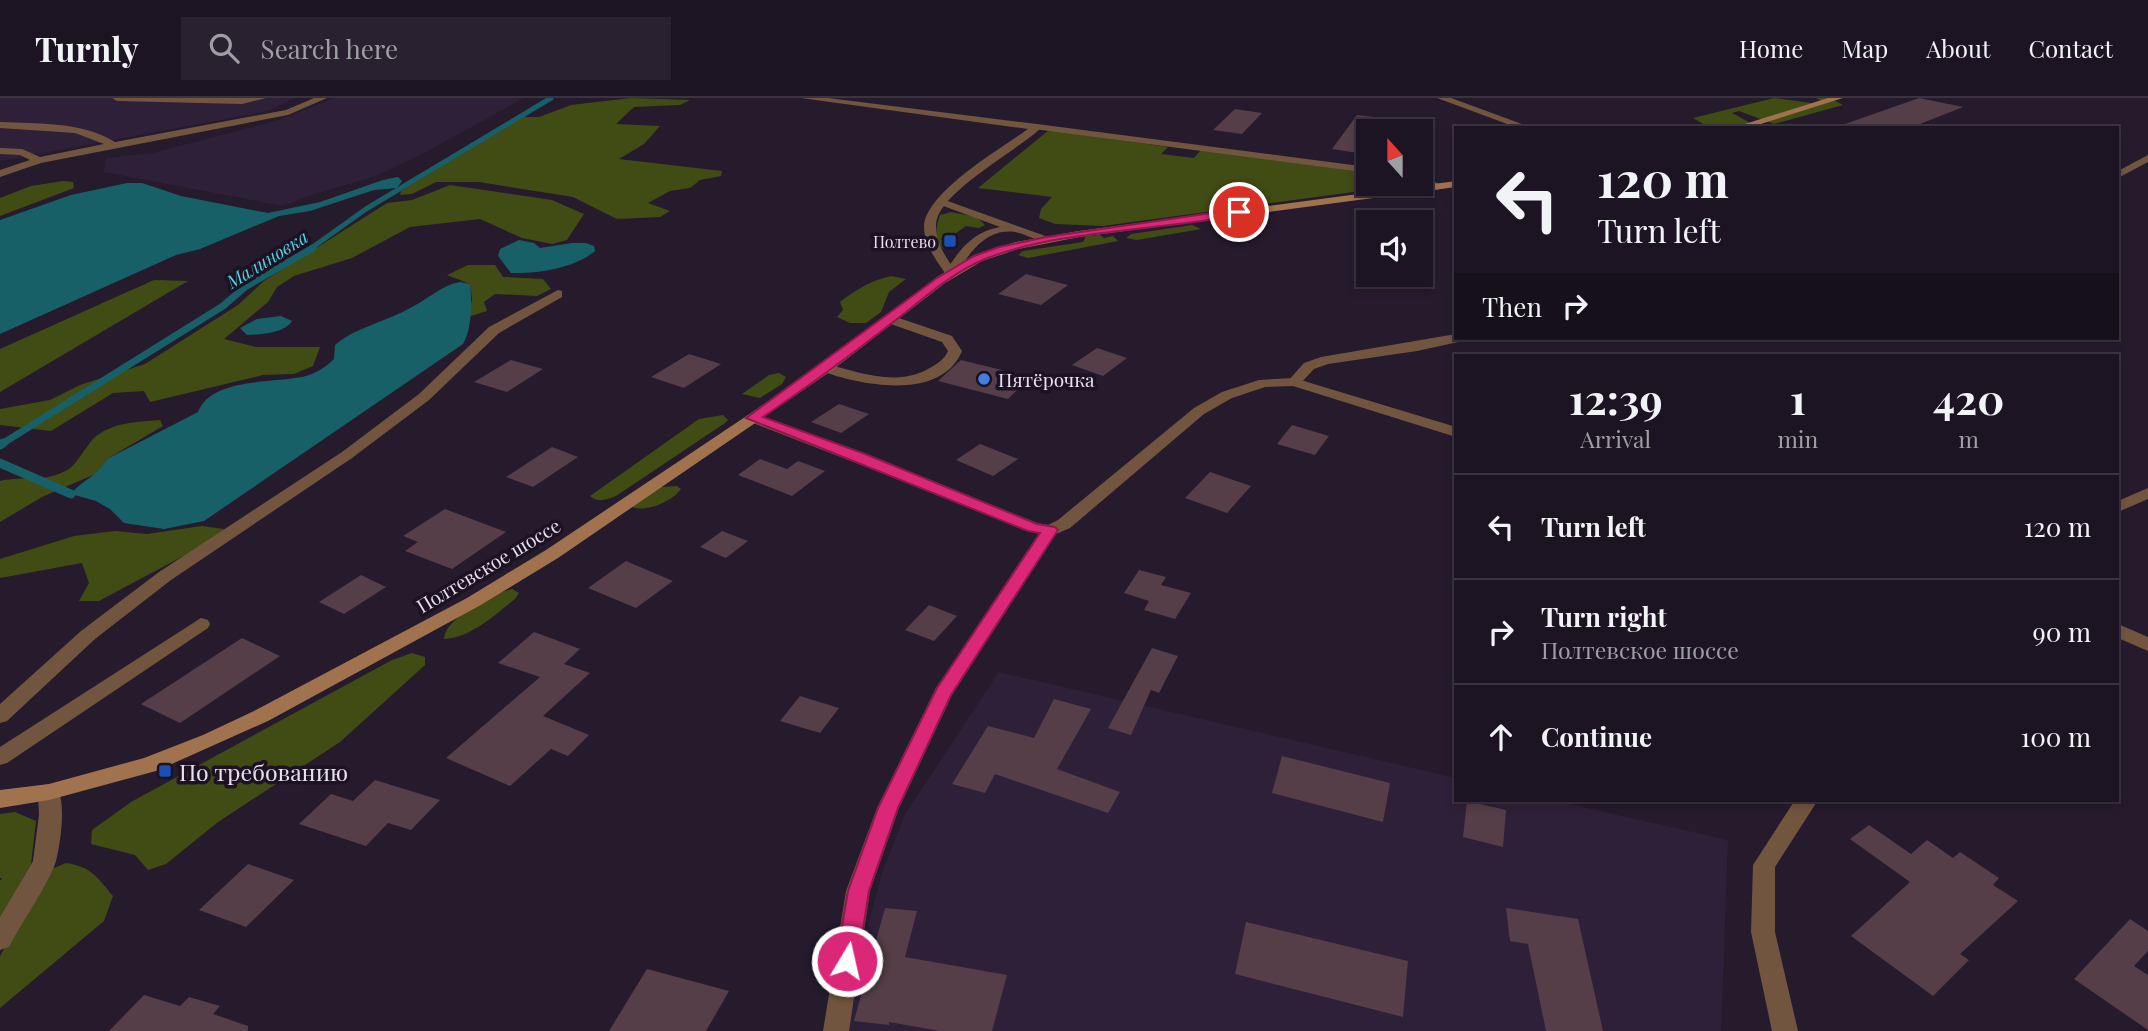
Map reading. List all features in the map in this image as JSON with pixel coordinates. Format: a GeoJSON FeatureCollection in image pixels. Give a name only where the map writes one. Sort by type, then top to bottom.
{"type":"FeatureCollection","features":[{"type":"Feature","properties":{"kind":"street"},"geometry":{"type":"LineString","coordinates":[[117,98],[195,101],[242,101],[261,98]]}},
{"type":"Feature","properties":{"kind":"street"},"geometry":{"type":"LineString","coordinates":[[0,174],[39,160],[288,112],[322,98]]}},
{"type":"Feature","properties":{"kind":"street"},"geometry":{"type":"LineString","coordinates":[[806,98],[1083,131],[1356,168]]}},
{"type":"Feature","properties":{"kind":"street"},"geometry":{"type":"LineString","coordinates":[[1442,98],[1522,126]]}},
{"type":"Feature","properties":{"kind":"street"},"geometry":{"type":"LineString","coordinates":[[1744,126],[1838,98]]}},
{"type":"Feature","properties":{"kind":"street"},"geometry":{"type":"LineString","coordinates":[[0,125],[77,131],[106,138],[112,145]]}},
{"type":"Feature","properties":{"kind":"street"},"geometry":{"type":"LineString","coordinates":[[1019,229],[997,230],[974,239],[951,273],[939,255],[931,234],[932,218],[949,193],[1037,127]]}},
{"type":"Feature","properties":{"kind":"street"},"geometry":{"type":"LineString","coordinates":[[0,151],[22,152],[39,160]]}},
{"type":"Feature","properties":{"kind":"street"},"geometry":{"type":"LineString","coordinates":[[2119,174],[2148,158]]}},
{"type":"Feature","properties":{"kind":"street","name":"Полтевское шоссе"},"geometry":{"type":"LineString","coordinates":[[0,799],[49,792],[149,765],[261,716],[473,602],[552,554],[826,368],[951,273],[991,253],[1046,240],[1213,215],[1454,184]]}},
{"type":"Feature","properties":{"kind":"street"},"geometry":{"type":"LineString","coordinates":[[1433,185],[1437,187]]}},
{"type":"Feature","properties":{"kind":"street"},"geometry":{"type":"LineString","coordinates":[[942,202],[1046,240]]}},
{"type":"Feature","properties":{"kind":"street"},"geometry":{"type":"LineString","coordinates":[[0,716],[88,635],[165,576],[347,455],[424,397],[494,330],[558,294]]}},
{"type":"Feature","properties":{"kind":"street"},"geometry":{"type":"LineString","coordinates":[[826,368],[860,379],[906,381],[930,375],[954,356],[955,351],[947,339],[890,320]]}},
{"type":"Feature","properties":{"kind":"street"},"geometry":{"type":"LineString","coordinates":[[1294,382],[1309,366],[1326,360],[1454,339]]}},
{"type":"Feature","properties":{"kind":"street"},"geometry":{"type":"LineString","coordinates":[[753,418],[860,457],[1034,528],[1050,530],[1064,524],[1199,411],[1227,395],[1264,383],[1294,382],[1454,431]]}},
{"type":"Feature","properties":{"kind":"street"},"geometry":{"type":"LineString","coordinates":[[2119,506],[2148,493]]}},
{"type":"Feature","properties":{"kind":"street"},"geometry":{"type":"LineString","coordinates":[[836,1031],[858,891],[888,808],[943,693],[1050,530]]}},
{"type":"Feature","properties":{"kind":"street"},"geometry":{"type":"LineString","coordinates":[[0,757],[201,624]]}},
{"type":"Feature","properties":{"kind":"street"},"geometry":{"type":"LineString","coordinates":[[2119,630],[2148,645]]}},
{"type":"Feature","properties":{"kind":"street"},"geometry":{"type":"LineString","coordinates":[[0,939],[44,862],[50,815],[49,792]]}},
{"type":"Feature","properties":{"kind":"street"},"geometry":{"type":"LineString","coordinates":[[1785,1031],[1763,932],[1764,865],[1806,802]]}},
{"type":"Feature","properties":{"kind":"shaded area"},"geometry":{"type":"Polygon","coordinates":[[[0,98],[295,98],[268,111],[0,161],[0,98]]]}},
{"type":"Feature","properties":{"kind":"shaded area"},"geometry":{"type":"Polygon","coordinates":[[[334,98],[524,98],[376,176],[283,206],[104,172],[106,158],[153,153],[279,120],[334,98]]]}},
{"type":"Feature","properties":{"kind":"shaded area"},"geometry":{"type":"Polygon","coordinates":[[[631,98],[690,100],[680,105],[634,107],[616,124],[660,126],[644,144],[619,159],[722,171],[721,176],[700,180],[690,188],[670,191],[648,203],[670,211],[660,217],[617,219],[573,197],[479,182],[436,182],[412,194],[400,195],[401,191],[522,117],[539,117],[571,105],[631,98]]]}},
{"type":"Feature","properties":{"kind":"shaded area"},"geometry":{"type":"Polygon","coordinates":[[[1774,98],[1818,104],[1823,102],[1816,98],[1830,98],[1843,105],[1774,124],[1739,111],[1732,113],[1756,126],[1705,125],[1693,118],[1774,98]]]}},
{"type":"Feature","properties":{"kind":"shaded area"},"geometry":{"type":"Polygon","coordinates":[[[1049,130],[1168,147],[1161,154],[1194,158],[1201,150],[1356,171],[1356,192],[1103,226],[1055,224],[1039,218],[1041,209],[1052,197],[978,188],[1049,130]]]}},
{"type":"Feature","properties":{"kind":"shaded area"},"geometry":{"type":"Polygon","coordinates":[[[398,177],[402,181],[397,188],[374,190],[310,211],[279,216],[200,249],[176,255],[0,334],[0,220],[71,195],[127,183],[142,183],[181,196],[268,213],[320,202],[398,177]]]}},
{"type":"Feature","properties":{"kind":"shaded area"},"geometry":{"type":"Polygon","coordinates":[[[73,182],[74,188],[0,216],[0,198],[31,186],[73,182]]]}},
{"type":"Feature","properties":{"kind":"shaded area"},"geometry":{"type":"Polygon","coordinates":[[[450,185],[552,200],[584,214],[567,240],[552,244],[522,238],[480,219],[410,227],[352,258],[294,276],[277,287],[268,302],[224,339],[256,347],[320,347],[313,366],[294,374],[263,375],[150,402],[144,391],[113,393],[51,431],[0,425],[0,409],[50,400],[80,385],[145,364],[238,305],[264,281],[387,203],[412,200],[450,185]]]}},
{"type":"Feature","properties":{"kind":"shaded area"},"geometry":{"type":"Polygon","coordinates":[[[951,212],[977,217],[985,225],[979,228],[966,226],[945,241],[952,243],[943,249],[936,233],[937,224],[940,215],[951,212]]]}},
{"type":"Feature","properties":{"kind":"shaded area"},"geometry":{"type":"Polygon","coordinates":[[[1192,225],[1201,229],[1137,240],[1126,238],[1131,234],[1192,225]]]}},
{"type":"Feature","properties":{"kind":"shaded area"},"geometry":{"type":"Polygon","coordinates":[[[1100,235],[1104,238],[1113,236],[1118,241],[1028,258],[1018,255],[1023,251],[1083,242],[1086,236],[1100,235]]]}},
{"type":"Feature","properties":{"kind":"shaded area"},"geometry":{"type":"Polygon","coordinates":[[[519,240],[534,243],[540,248],[586,243],[594,246],[595,251],[577,262],[555,269],[511,273],[498,256],[500,249],[519,240]]]}},
{"type":"Feature","properties":{"kind":"shaded area"},"geometry":{"type":"Polygon","coordinates":[[[468,265],[495,265],[503,277],[543,279],[551,289],[537,296],[495,294],[484,302],[487,311],[468,317],[472,299],[470,284],[447,275],[468,265]]]}},
{"type":"Feature","properties":{"kind":"shaded area"},"geometry":{"type":"Polygon","coordinates":[[[891,276],[906,279],[889,292],[881,312],[866,323],[850,323],[837,317],[843,310],[840,302],[864,286],[891,276]]]}},
{"type":"Feature","properties":{"kind":"shaded area"},"geometry":{"type":"Polygon","coordinates":[[[154,280],[188,281],[0,392],[0,349],[154,280]]]}},
{"type":"Feature","properties":{"kind":"shaded area"},"geometry":{"type":"Polygon","coordinates":[[[460,282],[470,284],[471,291],[470,323],[463,344],[204,521],[164,529],[124,523],[110,509],[96,501],[71,494],[99,470],[107,459],[198,412],[205,401],[216,393],[244,384],[302,377],[315,372],[334,359],[335,345],[343,339],[460,282]]]}},
{"type":"Feature","properties":{"kind":"shaded area"},"geometry":{"type":"Polygon","coordinates":[[[281,316],[292,321],[277,331],[247,335],[240,328],[257,319],[281,316]]]}},
{"type":"Feature","properties":{"kind":"shaded area"},"geometry":{"type":"Polygon","coordinates":[[[779,373],[786,377],[782,384],[760,398],[742,394],[769,375],[779,373]]]}},
{"type":"Feature","properties":{"kind":"shaded area"},"geometry":{"type":"Polygon","coordinates":[[[723,415],[728,420],[725,423],[616,496],[599,500],[590,496],[699,419],[723,415]]]}},
{"type":"Feature","properties":{"kind":"shaded area"},"geometry":{"type":"Polygon","coordinates":[[[160,420],[163,426],[107,459],[100,472],[42,497],[0,522],[0,481],[60,474],[72,466],[100,433],[125,424],[160,420]]]}},
{"type":"Feature","properties":{"kind":"shaded area"},"geometry":{"type":"Polygon","coordinates":[[[677,486],[681,489],[677,494],[656,506],[641,509],[628,505],[661,487],[677,486]]]}},
{"type":"Feature","properties":{"kind":"shaded area"},"geometry":{"type":"Polygon","coordinates":[[[202,526],[224,529],[217,538],[99,601],[79,601],[89,583],[82,563],[0,578],[0,559],[74,536],[115,531],[147,534],[202,526]]]}},
{"type":"Feature","properties":{"kind":"shaded area"},"geometry":{"type":"Polygon","coordinates":[[[512,589],[519,593],[515,599],[490,619],[464,634],[444,639],[446,631],[461,615],[482,601],[512,589]]]}},
{"type":"Feature","properties":{"kind":"shaded area"},"geometry":{"type":"Polygon","coordinates":[[[412,653],[425,657],[425,665],[340,742],[218,822],[166,864],[148,870],[135,855],[91,844],[92,830],[131,802],[392,660],[412,653]]]}},
{"type":"Feature","properties":{"kind":"shaded area"},"geometry":{"type":"Polygon","coordinates":[[[999,672],[1454,778],[1454,802],[1561,802],[1728,840],[1721,1031],[841,1031],[881,876],[905,814],[999,672]]]}},
{"type":"Feature","properties":{"kind":"shaded area"},"geometry":{"type":"Polygon","coordinates":[[[15,812],[36,821],[31,864],[0,918],[0,814],[15,812]]]}},
{"type":"Feature","properties":{"kind":"shaded area"},"geometry":{"type":"Polygon","coordinates":[[[66,863],[88,870],[113,896],[104,921],[0,1008],[0,956],[49,870],[66,863]]]}},
{"type":"Feature","properties":{"kind":"building"},"geometry":{"type":"Polygon","coordinates":[[[1919,98],[1963,107],[1915,126],[1845,124],[1919,98]]]}},
{"type":"Feature","properties":{"kind":"building"},"geometry":{"type":"Polygon","coordinates":[[[1235,109],[1262,113],[1242,134],[1213,130],[1235,109]]]}},
{"type":"Feature","properties":{"kind":"building"},"geometry":{"type":"Polygon","coordinates":[[[1357,115],[1382,118],[1356,119],[1356,153],[1332,149],[1357,115]]]}},
{"type":"Feature","properties":{"kind":"building"},"geometry":{"type":"Polygon","coordinates":[[[1026,274],[1068,285],[1041,305],[998,294],[1026,274]]]}},
{"type":"Feature","properties":{"kind":"building"},"geometry":{"type":"Polygon","coordinates":[[[1097,348],[1127,358],[1103,376],[1072,365],[1097,348]]]}},
{"type":"Feature","properties":{"kind":"building"},"geometry":{"type":"Polygon","coordinates":[[[689,354],[721,364],[684,388],[651,377],[689,354]]]}},
{"type":"Feature","properties":{"kind":"building"},"geometry":{"type":"Polygon","coordinates":[[[511,360],[543,369],[507,392],[474,382],[511,360]]]}},
{"type":"Feature","properties":{"kind":"building","name":"Пятёрочка"},"geometry":{"type":"Polygon","coordinates":[[[961,360],[1030,377],[1008,399],[938,381],[961,360]]]}},
{"type":"Feature","properties":{"kind":"building"},"geometry":{"type":"Polygon","coordinates":[[[839,404],[869,414],[841,433],[811,422],[839,404]]]}},
{"type":"Feature","properties":{"kind":"building"},"geometry":{"type":"Polygon","coordinates":[[[1292,425],[1329,436],[1315,455],[1277,444],[1292,425]]]}},
{"type":"Feature","properties":{"kind":"building"},"geometry":{"type":"Polygon","coordinates":[[[980,444],[1018,459],[993,476],[956,460],[980,444]]]}},
{"type":"Feature","properties":{"kind":"building"},"geometry":{"type":"Polygon","coordinates":[[[552,447],[578,457],[533,487],[506,477],[552,447]]]}},
{"type":"Feature","properties":{"kind":"building"},"geometry":{"type":"Polygon","coordinates":[[[760,459],[787,469],[798,461],[825,471],[792,496],[738,475],[760,459]]]}},
{"type":"Feature","properties":{"kind":"building"},"geometry":{"type":"Polygon","coordinates":[[[1210,472],[1251,486],[1227,513],[1185,498],[1210,472]]]}},
{"type":"Feature","properties":{"kind":"building"},"geometry":{"type":"Polygon","coordinates":[[[445,509],[506,532],[452,569],[405,551],[418,542],[403,536],[445,509]]]}},
{"type":"Feature","properties":{"kind":"building"},"geometry":{"type":"Polygon","coordinates":[[[722,531],[748,541],[726,558],[700,547],[722,531]]]}},
{"type":"Feature","properties":{"kind":"building"},"geometry":{"type":"Polygon","coordinates":[[[626,561],[673,581],[636,608],[588,588],[626,561]]]}},
{"type":"Feature","properties":{"kind":"building"},"geometry":{"type":"Polygon","coordinates":[[[1139,570],[1166,577],[1161,585],[1191,593],[1175,619],[1144,610],[1149,601],[1124,593],[1139,570]]]}},
{"type":"Feature","properties":{"kind":"building"},"geometry":{"type":"Polygon","coordinates":[[[361,575],[386,587],[344,614],[319,602],[361,575]]]}},
{"type":"Feature","properties":{"kind":"building"},"geometry":{"type":"Polygon","coordinates":[[[929,605],[957,616],[934,641],[905,630],[929,605]]]}},
{"type":"Feature","properties":{"kind":"building"},"geometry":{"type":"Polygon","coordinates":[[[534,632],[580,649],[564,664],[590,673],[543,716],[589,735],[568,756],[551,749],[510,786],[446,758],[540,677],[498,663],[534,632]]]}},
{"type":"Feature","properties":{"kind":"building"},"geometry":{"type":"Polygon","coordinates":[[[242,638],[280,656],[180,723],[141,704],[242,638]]]}},
{"type":"Feature","properties":{"kind":"building"},"geometry":{"type":"Polygon","coordinates":[[[1152,648],[1178,656],[1159,693],[1151,690],[1131,735],[1108,728],[1152,648]]]}},
{"type":"Feature","properties":{"kind":"building"},"geometry":{"type":"Polygon","coordinates":[[[800,696],[839,708],[820,733],[780,721],[800,696]]]}},
{"type":"Feature","properties":{"kind":"building"},"geometry":{"type":"Polygon","coordinates":[[[1054,699],[1091,709],[1057,769],[1120,792],[1108,813],[995,774],[985,793],[952,784],[988,726],[1034,738],[1054,699]]]}},
{"type":"Feature","properties":{"kind":"building"},"geometry":{"type":"Polygon","coordinates":[[[1282,756],[1390,783],[1383,822],[1272,793],[1282,756]]]}},
{"type":"Feature","properties":{"kind":"building"},"geometry":{"type":"Polygon","coordinates":[[[375,780],[440,800],[411,830],[388,823],[366,846],[299,824],[331,794],[353,801],[375,780]]]}},
{"type":"Feature","properties":{"kind":"building"},"geometry":{"type":"Polygon","coordinates":[[[1467,802],[1506,810],[1503,847],[1463,837],[1467,802]]]}},
{"type":"Feature","properties":{"kind":"building"},"geometry":{"type":"Polygon","coordinates":[[[1869,825],[1911,854],[1927,840],[1953,858],[1960,852],[1999,878],[1993,885],[2018,901],[1960,954],[1969,960],[1933,996],[1851,936],[1910,882],[1850,839],[1869,825]]]}},
{"type":"Feature","properties":{"kind":"building"},"geometry":{"type":"Polygon","coordinates":[[[248,864],[294,880],[246,927],[199,910],[248,864]]]}},
{"type":"Feature","properties":{"kind":"building"},"geometry":{"type":"Polygon","coordinates":[[[885,908],[917,911],[905,957],[1007,975],[992,1031],[940,1031],[889,1022],[889,1025],[854,1021],[885,908]]]}},
{"type":"Feature","properties":{"kind":"building"},"geometry":{"type":"Polygon","coordinates":[[[1506,908],[1578,919],[1603,1031],[1546,1031],[1528,944],[1510,941],[1506,908]]]}},
{"type":"Feature","properties":{"kind":"building"},"geometry":{"type":"Polygon","coordinates":[[[2130,919],[2148,931],[2148,951],[2134,966],[2148,975],[2148,1030],[2074,979],[2130,919]]]}},
{"type":"Feature","properties":{"kind":"building"},"geometry":{"type":"Polygon","coordinates":[[[1246,922],[1408,961],[1403,1017],[1235,974],[1246,922]]]}},
{"type":"Feature","properties":{"kind":"building"},"geometry":{"type":"Polygon","coordinates":[[[647,969],[729,991],[706,1031],[609,1031],[647,969]]]}},
{"type":"Feature","properties":{"kind":"building"},"geometry":{"type":"Polygon","coordinates":[[[144,995],[180,1006],[189,997],[220,1006],[213,1014],[248,1026],[248,1031],[109,1031],[144,995]]]}},
{"type":"Feature","properties":{"kind":"waterway","name":"Малиновка"},"geometry":{"type":"LineString","coordinates":[[310,249],[366,209],[551,98]]}},
{"type":"Feature","properties":{"kind":"waterway","name":"Малиновка"},"geometry":{"type":"LineString","coordinates":[[3,443],[0,445],[223,306],[245,287],[313,248]]}},
{"type":"Feature","properties":{"kind":"waterway"},"geometry":{"type":"LineString","coordinates":[[0,463],[71,494]]}},
{"type":"Feature","properties":{"kind":"place","name":"Полтево"},"geometry":{"type":"Point","coordinates":[950,241]}},
{"type":"Feature","properties":{"kind":"place","name":"Пятёрочка"},"geometry":{"type":"Point","coordinates":[984,379]}},
{"type":"Feature","properties":{"kind":"place","name":"По требованию"},"geometry":{"type":"Point","coordinates":[165,771]}},
{"type":"Feature","properties":{"kind":"route"},"geometry":{"type":"LineString","coordinates":[[847,961],[858,891],[888,808],[943,693],[1050,530],[1034,528],[860,457],[753,418],[826,368],[941,280],[978,258],[1003,249],[1079,234],[1239,212]]}}]}
